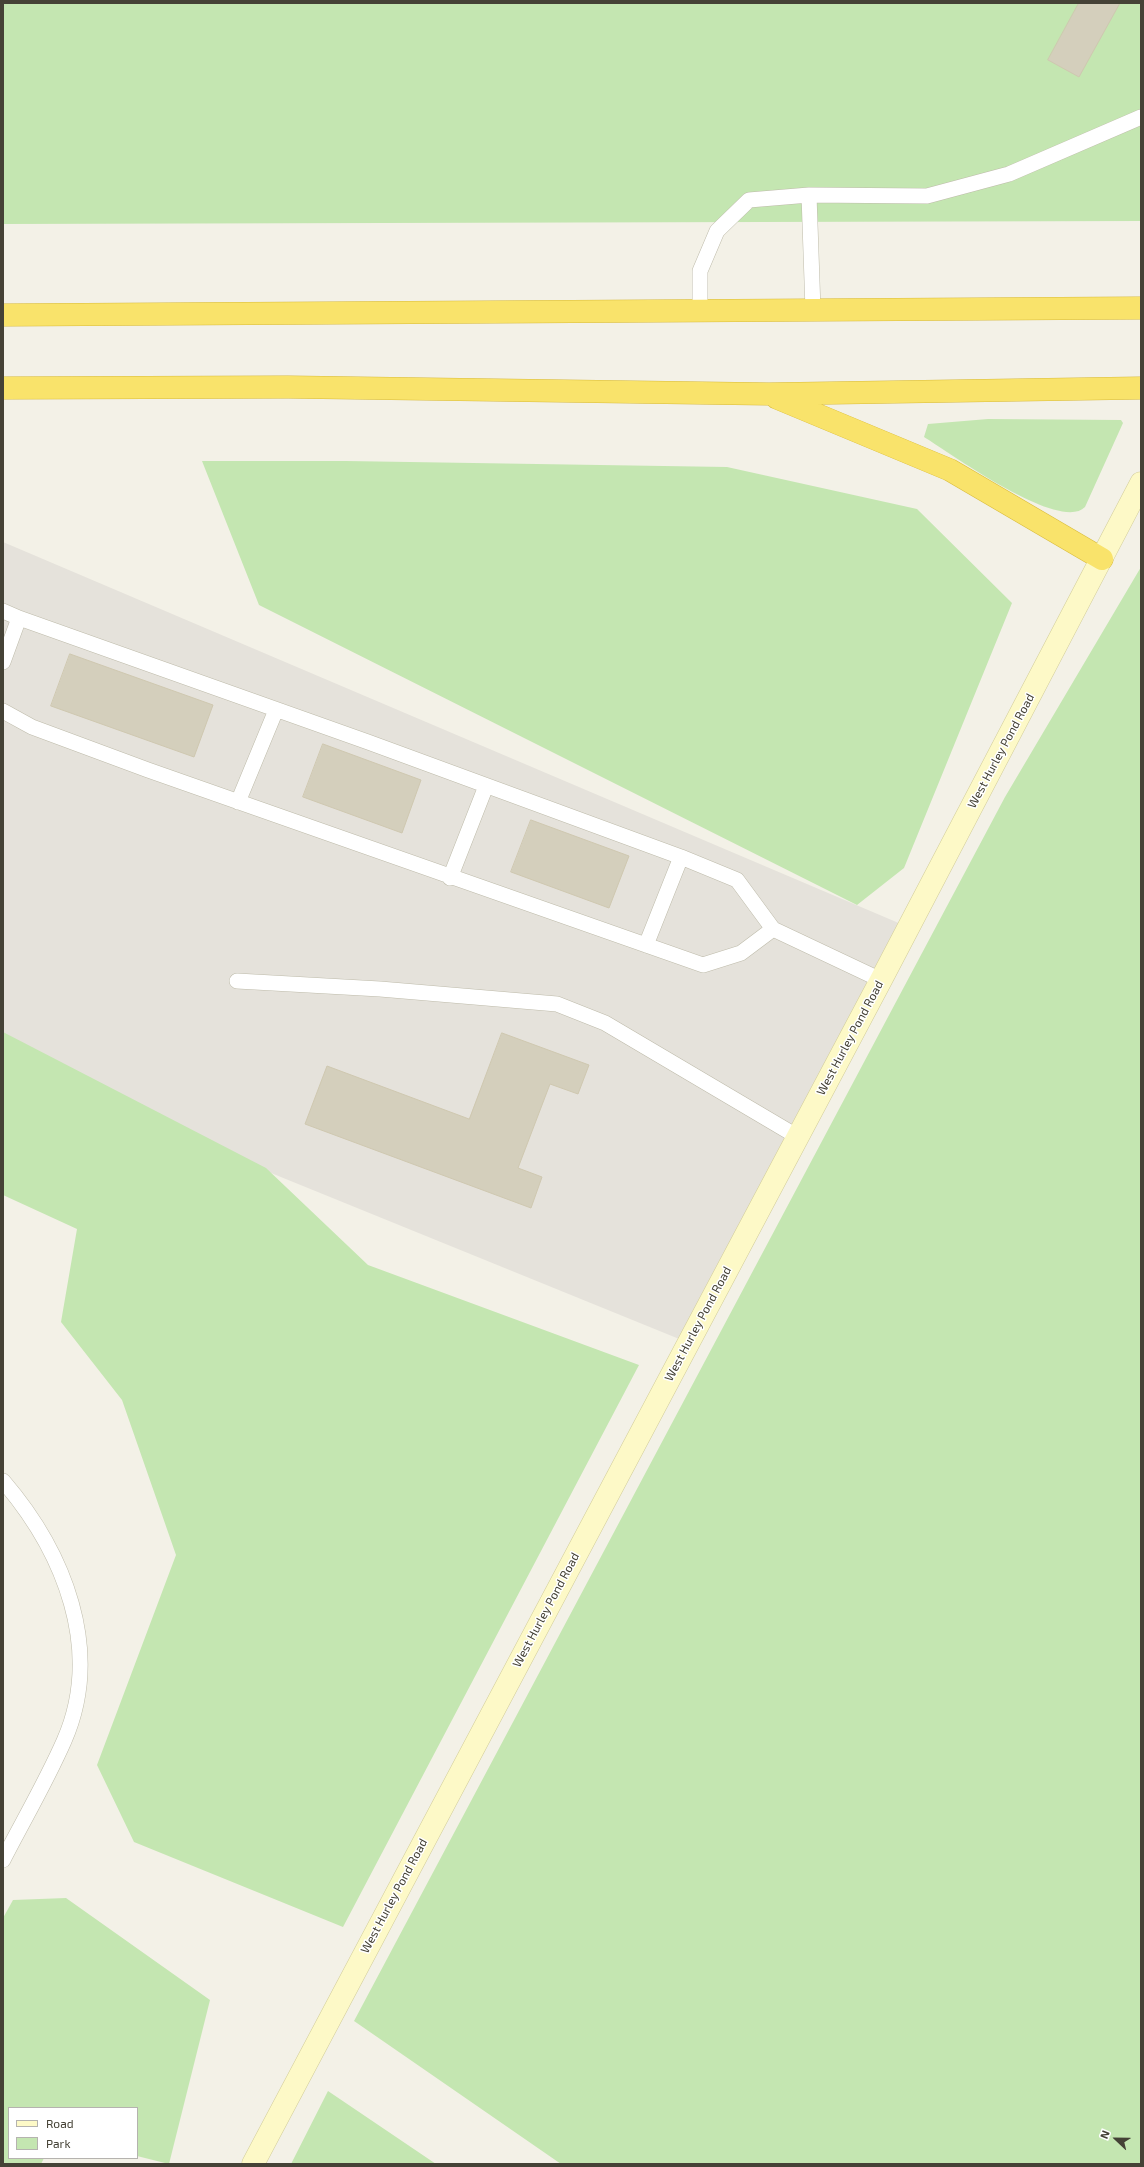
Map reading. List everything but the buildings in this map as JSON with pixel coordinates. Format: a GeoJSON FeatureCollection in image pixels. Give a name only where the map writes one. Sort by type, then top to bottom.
{"type":"FeatureCollection","features":[{"type":"Feature","properties":{"kind":"highway"},"geometry":{"type":"LineString","coordinates":[[3,315],[1141,308]]}},
{"type":"Feature","properties":{"kind":"highway"},"geometry":{"type":"LineString","coordinates":[[3,388],[288,387],[768,394],[1141,388]]}},
{"type":"Feature","properties":{"kind":"highway"},"geometry":{"type":"LineString","coordinates":[[768,394],[950,470],[1102,559]]}},
{"type":"Feature","properties":{"kind":"street","name":"West Hurley Pond Road"},"geometry":{"type":"LineString","coordinates":[[253,2164],[881,980],[1141,483]]}},
{"type":"Feature","properties":{"kind":"lane"},"geometry":{"type":"LineString","coordinates":[[700,311],[700,271],[717,231],[749,200],[809,195],[927,196],[1009,174],[1141,117]]}},
{"type":"Feature","properties":{"kind":"lane"},"geometry":{"type":"LineString","coordinates":[[809,195],[813,310]]}},
{"type":"Feature","properties":{"kind":"lane"},"geometry":{"type":"LineString","coordinates":[[3,611],[681,857],[738,880],[773,929],[881,980]]}},
{"type":"Feature","properties":{"kind":"lane"},"geometry":{"type":"LineString","coordinates":[[3,662],[19,618]]}},
{"type":"Feature","properties":{"kind":"lane"},"geometry":{"type":"LineString","coordinates":[[238,802],[276,710]]}},
{"type":"Feature","properties":{"kind":"lane"},"geometry":{"type":"LineString","coordinates":[[3,711],[32,727],[238,802],[450,878],[703,965],[741,953],[773,929]]}},
{"type":"Feature","properties":{"kind":"lane"},"geometry":{"type":"LineString","coordinates":[[450,878],[486,786]]}},
{"type":"Feature","properties":{"kind":"lane"},"geometry":{"type":"LineString","coordinates":[[646,945],[681,857]]}},
{"type":"Feature","properties":{"kind":"lane"},"geometry":{"type":"LineString","coordinates":[[237,981],[380,989],[557,1004],[605,1024],[798,1137]]}},
{"type":"Feature","properties":{"kind":"lane"},"geometry":{"type":"LineString","coordinates":[[3,1481],[21,1502],[53,1552],[74,1608],[81,1650],[78,1696],[65,1740],[3,1860]]}},
{"type":"Feature","properties":{"kind":"shaded area"},"geometry":{"type":"Polygon","coordinates":[[[3,542],[908,927],[694,1345],[3,1064],[3,542]]]}},
{"type":"Feature","properties":{"kind":"green space"},"geometry":{"type":"Polygon","coordinates":[[[3,3],[1141,3],[1141,221],[3,224],[3,3]]]}},
{"type":"Feature","properties":{"kind":"green space"},"geometry":{"type":"Polygon","coordinates":[[[988,419],[1121,420],[1123,423],[1085,507],[1072,512],[1053,509],[1005,488],[924,437],[928,424],[988,419]]]}},
{"type":"Feature","properties":{"kind":"green space"},"geometry":{"type":"Polygon","coordinates":[[[202,461],[346,461],[727,467],[917,509],[1012,603],[904,868],[857,905],[259,605],[202,461]]]}},
{"type":"Feature","properties":{"kind":"green space"},"geometry":{"type":"Polygon","coordinates":[[[1141,567],[1141,2164],[561,2164],[354,2021],[1005,797],[1141,567]]]}},
{"type":"Feature","properties":{"kind":"green space"},"geometry":{"type":"Polygon","coordinates":[[[3,1032],[266,1168],[368,1265],[639,1365],[343,1927],[134,1842],[97,1765],[176,1555],[122,1400],[61,1322],[77,1229],[3,1195],[3,1032]]]}},
{"type":"Feature","properties":{"kind":"green space"},"geometry":{"type":"Polygon","coordinates":[[[66,1898],[210,2000],[169,2164],[138,2156],[138,2107],[8,2107],[8,2159],[44,2159],[41,2164],[3,2164],[3,1918],[13,1900],[66,1898]]]}},
{"type":"Feature","properties":{"kind":"green space"},"geometry":{"type":"Polygon","coordinates":[[[328,2091],[436,2164],[291,2164],[328,2091]]]}}]}
